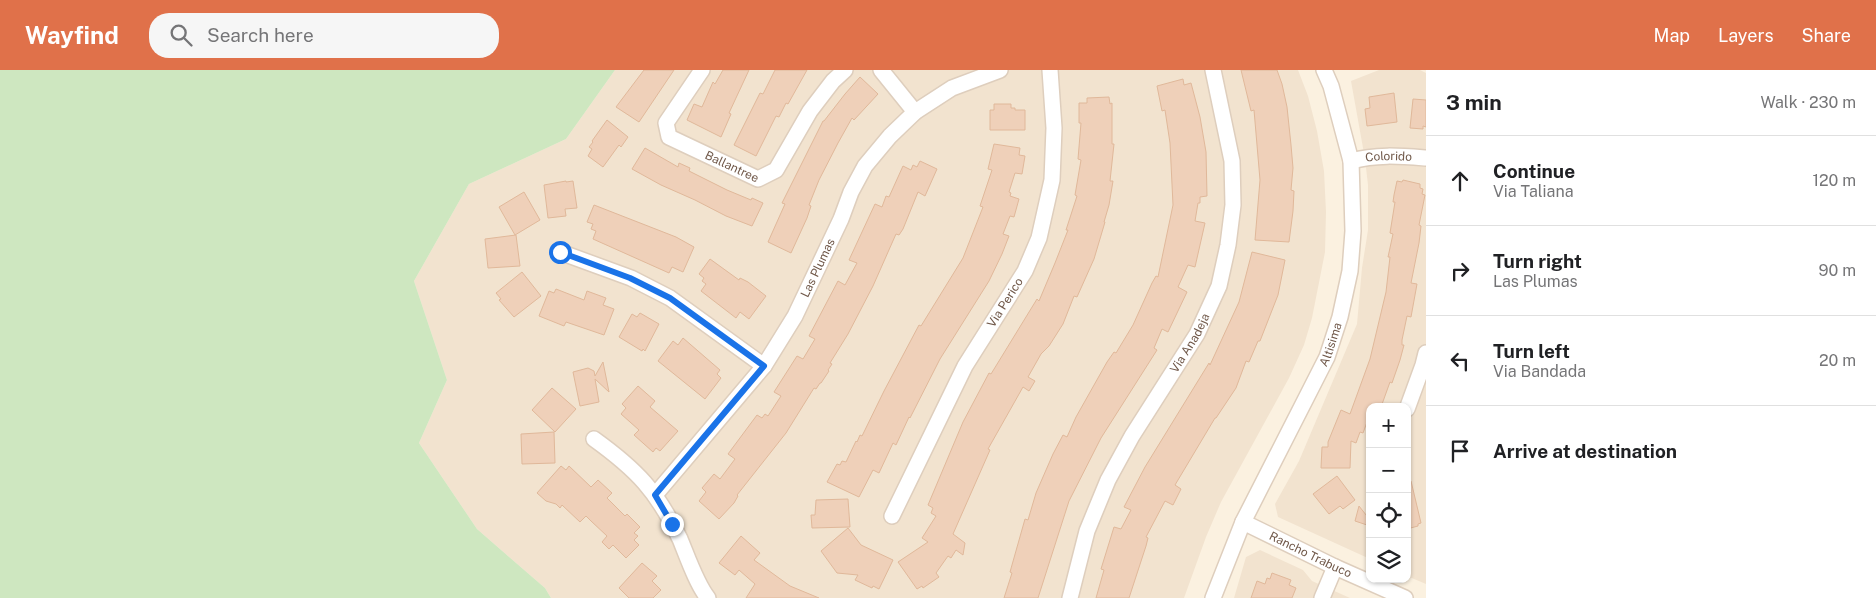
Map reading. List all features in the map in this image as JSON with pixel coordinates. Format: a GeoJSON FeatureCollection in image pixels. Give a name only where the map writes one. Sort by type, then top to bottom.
{"type":"FeatureCollection","features":[{"type":"Feature","properties":{"kind":"street","name":"Ballantree"},"geometry":{"type":"LineString","coordinates":[[702,70],[666,123],[669,137],[758,179],[776,170],[810,111],[833,81],[846,70]]}},
{"type":"Feature","properties":{"kind":"street"},"geometry":{"type":"LineString","coordinates":[[881,70],[915,112]]}},
{"type":"Feature","properties":{"kind":"street","name":"Las Plumas"},"geometry":{"type":"LineString","coordinates":[[655,495],[764,366],[795,316],[841,219],[851,192],[865,166],[890,136],[915,112],[952,88],[1000,70]]}},
{"type":"Feature","properties":{"kind":"street","name":"Via Perico"},"geometry":{"type":"LineString","coordinates":[[892,516],[965,366],[1024,271],[1039,238],[1052,180],[1054,128],[1050,70]]}},
{"type":"Feature","properties":{"kind":"street","name":"Via Anadeja"},"geometry":{"type":"LineString","coordinates":[[1070,598],[1087,531],[1108,480],[1132,436],[1197,334],[1218,286],[1228,245],[1233,205],[1232,161],[1219,93],[1212,70]]}},
{"type":"Feature","properties":{"kind":"street","name":"Altisima"},"geometry":{"type":"LineString","coordinates":[[1213,598],[1243,522],[1327,357],[1340,317],[1350,271],[1353,231],[1350,160],[1331,86],[1324,70]]}},
{"type":"Feature","properties":{"kind":"street","name":"Colorido"},"geometry":{"type":"LineString","coordinates":[[1350,160],[1366,157],[1398,156],[1426,158]]}},
{"type":"Feature","properties":{"kind":"street"},"geometry":{"type":"LineString","coordinates":[[560,252],[630,278],[670,298],[764,366]]}},
{"type":"Feature","properties":{"kind":"street"},"geometry":{"type":"LineString","coordinates":[[1409,403],[1426,353]]}},
{"type":"Feature","properties":{"kind":"street"},"geometry":{"type":"LineString","coordinates":[[594,439],[624,461],[655,495],[672,524],[708,598]]}},
{"type":"Feature","properties":{"kind":"street","name":"Rancho Trabuco"},"geometry":{"type":"LineString","coordinates":[[1243,522],[1335,567],[1405,598]]}},
{"type":"Feature","properties":{"kind":"street"},"geometry":{"type":"LineString","coordinates":[[1322,598],[1335,567]]}},
{"type":"Feature","properties":{"kind":"shaded area"},"geometry":{"type":"Polygon","coordinates":[[[615,70],[1298,70],[1308,96],[1324,171],[1325,252],[1312,318],[1304,345],[1289,378],[1221,502],[1184,598],[551,598],[545,588],[477,529],[419,443],[447,380],[414,281],[469,184],[566,139],[615,70]]]}},
{"type":"Feature","properties":{"kind":"shaded area"},"geometry":{"type":"Polygon","coordinates":[[[1379,70],[1420,70],[1426,73],[1426,584],[1411,578],[1411,403],[1366,403],[1366,557],[1278,517],[1275,504],[1299,461],[1357,324],[1362,268],[1368,230],[1368,185],[1351,81],[1379,70]]]}},
{"type":"Feature","properties":{"kind":"shaded area"},"geometry":{"type":"Polygon","coordinates":[[[1260,550],[1303,570],[1312,581],[1350,598],[1234,598],[1246,557],[1260,550]]]}},
{"type":"Feature","properties":{"kind":"green space"},"geometry":{"type":"Polygon","coordinates":[[[0,70],[615,70],[566,139],[469,184],[414,281],[447,380],[419,443],[477,529],[545,588],[551,598],[0,598],[0,70]]]}},
{"type":"Feature","properties":{"kind":"building"},"geometry":{"type":"Polygon","coordinates":[[[644,70],[674,70],[639,122],[616,107],[644,70]]]}},
{"type":"Feature","properties":{"kind":"building"},"geometry":{"type":"Polygon","coordinates":[[[723,70],[749,70],[729,113],[731,114],[721,137],[687,120],[694,104],[702,107],[713,82],[715,84],[723,70]]]}},
{"type":"Feature","properties":{"kind":"building"},"geometry":{"type":"Polygon","coordinates":[[[775,70],[807,70],[788,104],[786,103],[779,117],[776,116],[756,156],[734,145],[760,93],[763,94],[775,70]]]}},
{"type":"Feature","properties":{"kind":"building"},"geometry":{"type":"Polygon","coordinates":[[[1241,70],[1277,70],[1282,84],[1287,107],[1293,168],[1291,190],[1294,191],[1293,211],[1289,242],[1255,240],[1260,180],[1254,110],[1251,111],[1241,70]]]}},
{"type":"Feature","properties":{"kind":"building"},"geometry":{"type":"Polygon","coordinates":[[[860,77],[878,94],[854,120],[852,118],[838,143],[819,180],[809,205],[811,206],[807,218],[791,253],[768,242],[785,204],[782,203],[823,121],[860,77]]]}},
{"type":"Feature","properties":{"kind":"building"},"geometry":{"type":"Polygon","coordinates":[[[1183,79],[1184,85],[1191,83],[1200,117],[1206,152],[1207,196],[1200,197],[1200,203],[1198,203],[1195,221],[1205,223],[1195,267],[1188,265],[1178,287],[1187,292],[1168,332],[1162,329],[1154,348],[1157,350],[1101,438],[1069,501],[1038,598],[1004,598],[1025,519],[1028,520],[1036,493],[1053,454],[1063,435],[1067,437],[1107,362],[1114,352],[1116,353],[1133,325],[1152,283],[1156,276],[1158,277],[1173,205],[1170,143],[1165,110],[1162,111],[1157,86],[1183,79]]]}},
{"type":"Feature","properties":{"kind":"building"},"geometry":{"type":"Polygon","coordinates":[[[1394,93],[1397,122],[1367,126],[1365,109],[1370,108],[1369,97],[1394,93]]]}},
{"type":"Feature","properties":{"kind":"building"},"geometry":{"type":"Polygon","coordinates":[[[1109,97],[1110,104],[1112,103],[1112,144],[1114,144],[1110,181],[1113,181],[1105,222],[1094,259],[1077,297],[1074,296],[1063,324],[1049,346],[1041,354],[1028,377],[1035,381],[1029,391],[1023,387],[988,449],[990,450],[953,534],[965,543],[963,555],[956,550],[951,558],[948,556],[936,573],[939,577],[923,588],[922,586],[917,589],[898,562],[928,542],[922,538],[936,516],[931,513],[933,508],[928,505],[963,422],[989,373],[991,374],[1037,299],[1039,301],[1055,263],[1068,230],[1066,230],[1077,196],[1075,195],[1081,160],[1078,159],[1081,123],[1079,123],[1079,103],[1087,103],[1087,98],[1109,97]]]}},
{"type":"Feature","properties":{"kind":"building"},"geometry":{"type":"Polygon","coordinates":[[[1413,99],[1426,100],[1426,127],[1423,126],[1423,129],[1410,128],[1413,99]]]}},
{"type":"Feature","properties":{"kind":"building"},"geometry":{"type":"Polygon","coordinates":[[[994,104],[1011,104],[1011,108],[1015,108],[1015,110],[1025,110],[1025,130],[990,130],[990,110],[994,110],[994,104]]]}},
{"type":"Feature","properties":{"kind":"building"},"geometry":{"type":"Polygon","coordinates":[[[607,120],[628,137],[621,147],[619,145],[603,167],[588,156],[592,149],[589,147],[592,141],[607,120]]]}},
{"type":"Feature","properties":{"kind":"building"},"geometry":{"type":"Polygon","coordinates":[[[994,144],[1020,148],[1019,155],[1025,156],[1022,174],[1015,173],[1009,192],[1011,193],[1010,196],[1019,199],[1014,217],[1010,216],[1003,234],[1009,236],[989,281],[940,359],[896,445],[893,443],[879,473],[873,470],[859,497],[827,482],[837,464],[840,465],[842,461],[846,462],[856,441],[860,435],[862,436],[919,325],[921,326],[963,258],[983,207],[980,206],[992,170],[988,169],[994,144]]]}},
{"type":"Feature","properties":{"kind":"building"},"geometry":{"type":"Polygon","coordinates":[[[645,148],[678,167],[679,163],[690,168],[689,171],[727,190],[763,203],[752,226],[726,216],[632,169],[645,148]]]}},
{"type":"Feature","properties":{"kind":"building"},"geometry":{"type":"Polygon","coordinates":[[[920,161],[937,169],[925,196],[918,192],[903,229],[899,235],[896,234],[873,286],[848,334],[830,363],[832,364],[829,371],[816,389],[814,388],[786,433],[737,495],[734,503],[719,519],[699,501],[706,492],[702,488],[714,474],[720,479],[735,459],[728,454],[757,415],[762,418],[765,414],[768,416],[781,396],[774,392],[797,356],[803,359],[815,339],[809,336],[838,281],[845,285],[857,263],[849,260],[875,204],[882,207],[886,196],[889,197],[903,166],[911,170],[913,165],[917,167],[920,161]]]}},
{"type":"Feature","properties":{"kind":"building"},"geometry":{"type":"Polygon","coordinates":[[[1403,180],[1420,184],[1420,188],[1423,189],[1422,194],[1425,195],[1419,225],[1421,226],[1419,243],[1411,283],[1417,284],[1411,317],[1407,316],[1402,340],[1402,345],[1404,345],[1400,360],[1382,403],[1366,403],[1366,425],[1363,433],[1360,432],[1356,443],[1351,441],[1350,468],[1321,468],[1322,447],[1328,447],[1328,442],[1341,410],[1350,414],[1370,359],[1386,292],[1390,257],[1388,257],[1393,234],[1390,233],[1395,202],[1393,202],[1394,195],[1397,181],[1402,182],[1403,180]]]}},
{"type":"Feature","properties":{"kind":"building"},"geometry":{"type":"Polygon","coordinates":[[[573,181],[577,208],[565,209],[566,216],[548,218],[544,185],[573,181]]]}},
{"type":"Feature","properties":{"kind":"building"},"geometry":{"type":"Polygon","coordinates":[[[524,192],[540,220],[515,235],[499,207],[524,192]]]}},
{"type":"Feature","properties":{"kind":"building"},"geometry":{"type":"Polygon","coordinates":[[[594,205],[676,237],[694,247],[683,272],[672,267],[669,273],[593,239],[596,231],[591,229],[593,224],[587,222],[594,205]]]}},
{"type":"Feature","properties":{"kind":"building"},"geometry":{"type":"Polygon","coordinates":[[[516,235],[520,266],[488,268],[485,239],[516,235]]]}},
{"type":"Feature","properties":{"kind":"building"},"geometry":{"type":"Polygon","coordinates":[[[1252,252],[1285,260],[1278,295],[1260,341],[1258,341],[1249,362],[1246,361],[1236,388],[1215,418],[1175,485],[1181,489],[1173,505],[1165,501],[1146,537],[1148,538],[1146,546],[1129,598],[1096,598],[1104,570],[1101,569],[1114,527],[1121,529],[1131,510],[1124,507],[1145,467],[1209,363],[1210,365],[1239,302],[1252,252]]]}},
{"type":"Feature","properties":{"kind":"building"},"geometry":{"type":"Polygon","coordinates":[[[710,259],[739,280],[740,278],[748,282],[766,296],[749,319],[740,312],[736,318],[701,291],[706,284],[702,281],[704,278],[699,274],[710,259]]]}},
{"type":"Feature","properties":{"kind":"building"},"geometry":{"type":"Polygon","coordinates":[[[522,272],[541,296],[514,317],[499,300],[501,299],[496,293],[522,272]]]}},
{"type":"Feature","properties":{"kind":"building"},"geometry":{"type":"Polygon","coordinates":[[[556,289],[584,300],[587,291],[606,298],[603,305],[614,309],[604,335],[566,322],[564,326],[539,316],[549,291],[554,293],[556,289]]]}},
{"type":"Feature","properties":{"kind":"building"},"geometry":{"type":"Polygon","coordinates":[[[640,313],[659,324],[645,351],[619,337],[632,314],[637,317],[640,313]]]}},
{"type":"Feature","properties":{"kind":"building"},"geometry":{"type":"Polygon","coordinates":[[[683,338],[720,370],[717,374],[721,378],[705,399],[658,361],[673,341],[678,345],[683,338]]]}},
{"type":"Feature","properties":{"kind":"building"},"geometry":{"type":"Polygon","coordinates":[[[603,362],[609,392],[595,379],[599,402],[580,406],[573,372],[588,368],[594,371],[595,376],[603,362]]]}},
{"type":"Feature","properties":{"kind":"building"},"geometry":{"type":"Polygon","coordinates":[[[638,386],[655,401],[650,407],[678,431],[660,451],[656,448],[653,452],[634,435],[639,430],[621,414],[626,408],[622,404],[638,386]]]}},
{"type":"Feature","properties":{"kind":"building"},"geometry":{"type":"Polygon","coordinates":[[[552,388],[576,409],[555,432],[532,410],[552,388]]]}},
{"type":"Feature","properties":{"kind":"building"},"geometry":{"type":"Polygon","coordinates":[[[554,432],[555,463],[522,464],[521,434],[554,432]]]}},
{"type":"Feature","properties":{"kind":"building"},"geometry":{"type":"Polygon","coordinates":[[[561,466],[566,470],[569,466],[591,487],[598,480],[612,493],[607,498],[625,516],[627,514],[640,527],[634,533],[638,536],[634,540],[639,545],[626,558],[613,545],[609,549],[602,542],[607,536],[586,516],[580,522],[562,505],[560,508],[556,504],[546,501],[537,493],[561,466]]]}},
{"type":"Feature","properties":{"kind":"building"},"geometry":{"type":"Polygon","coordinates":[[[1337,476],[1355,500],[1343,509],[1340,506],[1329,514],[1313,494],[1337,476]]]}},
{"type":"Feature","properties":{"kind":"building"},"geometry":{"type":"Polygon","coordinates":[[[1411,481],[1421,523],[1411,528],[1411,481]]]}},
{"type":"Feature","properties":{"kind":"building"},"geometry":{"type":"Polygon","coordinates":[[[848,499],[850,527],[812,528],[811,515],[815,515],[816,500],[848,499]]]}},
{"type":"Feature","properties":{"kind":"building"},"geometry":{"type":"Polygon","coordinates":[[[1359,506],[1366,515],[1366,525],[1355,521],[1359,506]]]}},
{"type":"Feature","properties":{"kind":"building"},"geometry":{"type":"Polygon","coordinates":[[[848,528],[861,545],[893,560],[879,589],[873,586],[872,588],[855,580],[858,575],[837,573],[821,551],[848,528]]]}},
{"type":"Feature","properties":{"kind":"building"},"geometry":{"type":"Polygon","coordinates":[[[741,536],[760,553],[754,560],[790,586],[819,598],[746,598],[755,584],[739,570],[735,575],[719,563],[741,536]]]}},
{"type":"Feature","properties":{"kind":"building"},"geometry":{"type":"Polygon","coordinates":[[[642,563],[657,576],[652,581],[661,590],[653,598],[629,598],[619,588],[642,563]]]}},
{"type":"Feature","properties":{"kind":"building"},"geometry":{"type":"Polygon","coordinates":[[[1272,573],[1291,580],[1289,585],[1296,588],[1292,598],[1251,598],[1257,581],[1265,584],[1267,578],[1270,579],[1272,573]]]}},
{"type":"Feature","properties":{"kind":"route"},"geometry":{"type":"LineString","coordinates":[[560,252],[630,278],[670,298],[764,366],[655,495],[672,524]]}}]}
